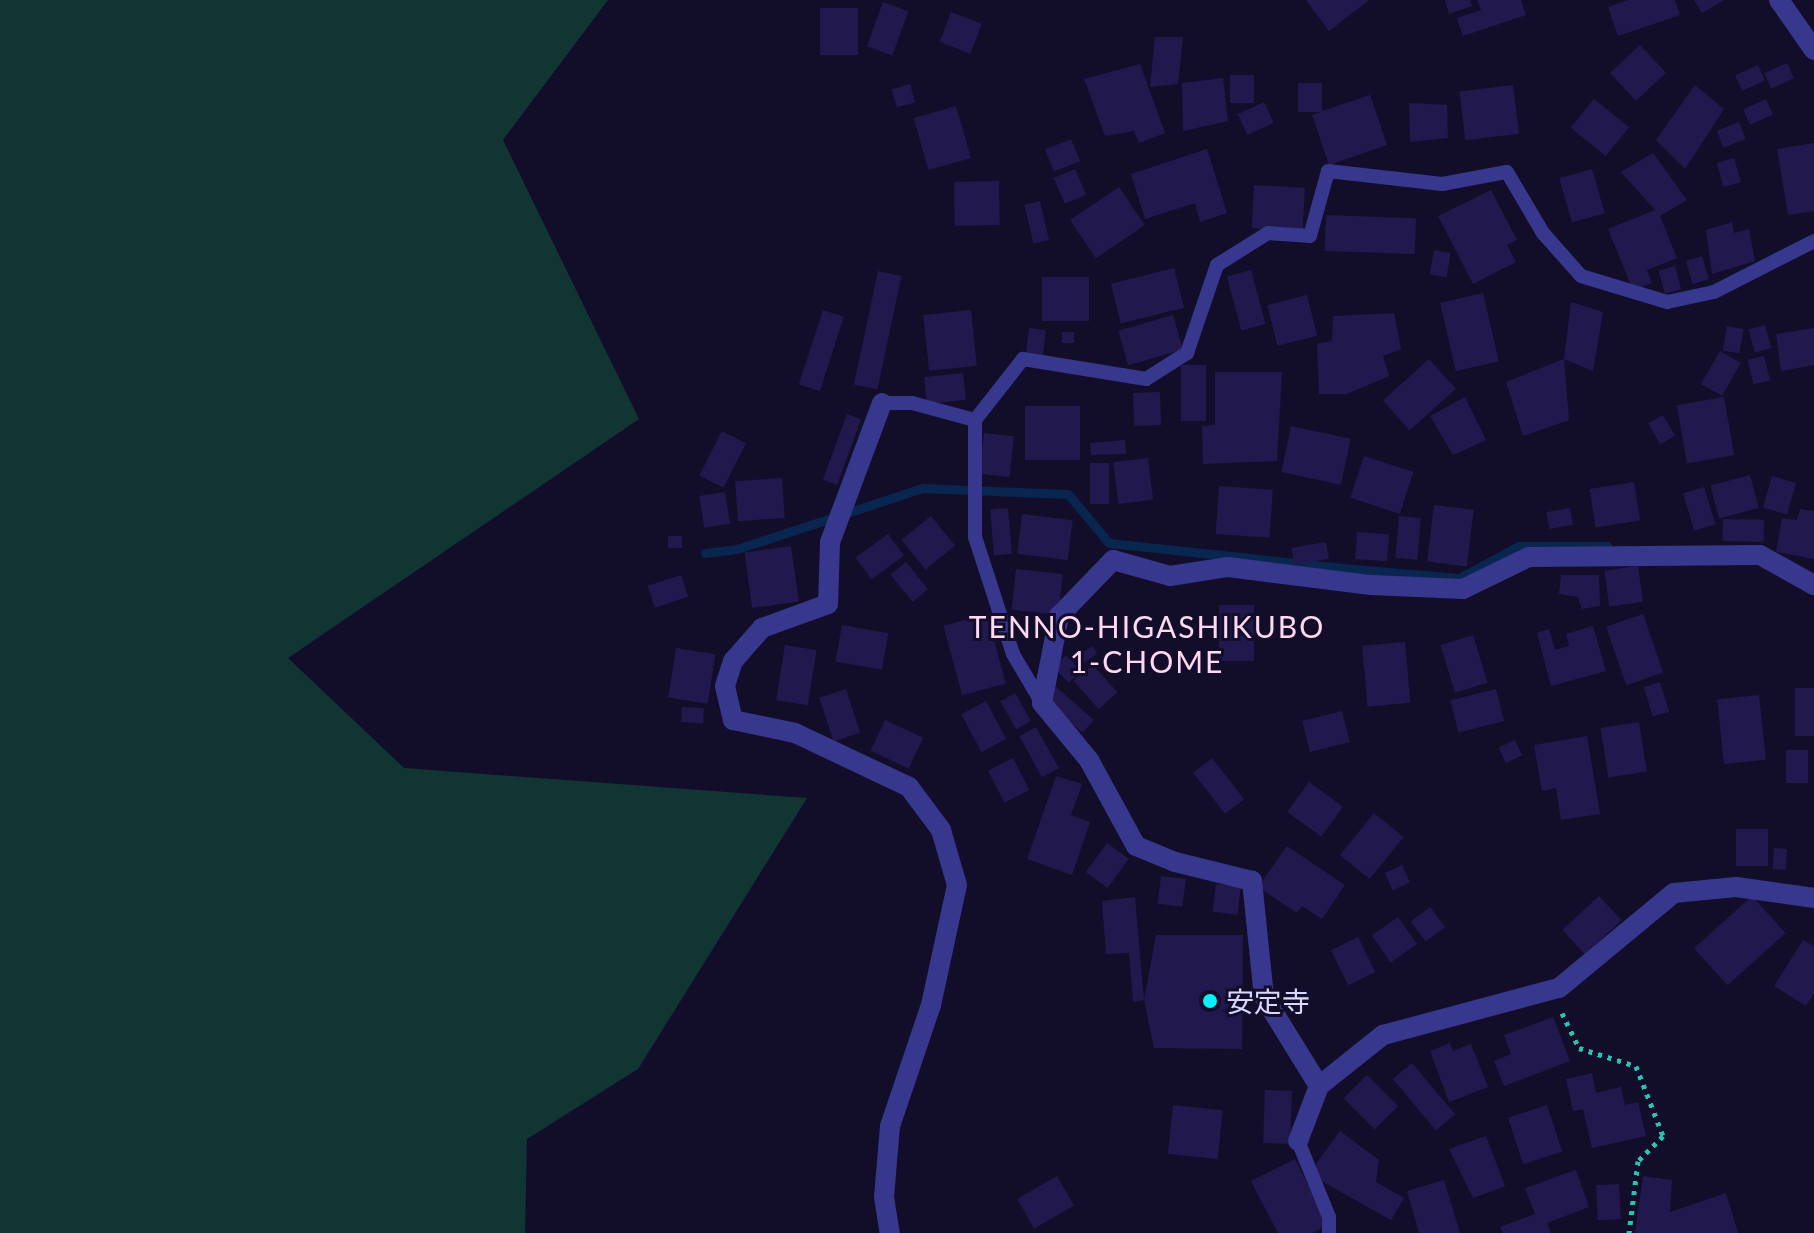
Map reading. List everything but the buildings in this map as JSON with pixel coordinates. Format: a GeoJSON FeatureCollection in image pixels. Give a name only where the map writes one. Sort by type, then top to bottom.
{"type":"FeatureCollection","features":[{"type":"Feature","properties":{"kind":"street"},"geometry":{"type":"LineString","coordinates":[[1779,0],[1814,50]]}},
{"type":"Feature","properties":{"kind":"street"},"geometry":{"type":"LineString","coordinates":[[882,403],[830,542],[828,604],[762,628],[733,661],[725,686],[733,720],[795,733],[909,787],[941,830],[957,885],[931,1005],[890,1126],[884,1197],[890,1233]]}},
{"type":"Feature","properties":{"kind":"street"},"geometry":{"type":"LineString","coordinates":[[1319,1086],[1264,997],[1252,881],[1175,862],[1136,846],[1089,760],[1042,703],[1059,616],[1113,560],[1170,576],[1228,567],[1371,585],[1463,589],[1529,557],[1760,555],[1814,585]]}},
{"type":"Feature","properties":{"kind":"street"},"geometry":{"type":"LineString","coordinates":[[1298,1141],[1319,1086],[1383,1035],[1559,988],[1674,893],[1736,887],[1814,898]]}},
{"type":"Feature","properties":{"kind":"lane"},"geometry":{"type":"LineString","coordinates":[[1042,703],[1013,654],[975,537],[975,420],[1023,359],[1146,379],[1187,353],[1217,265],[1268,233],[1310,236],[1328,171],[1442,184],[1507,172],[1543,233],[1581,276],[1667,302],[1714,292],[1814,241]]}},
{"type":"Feature","properties":{"kind":"lane"},"geometry":{"type":"LineString","coordinates":[[882,403],[912,403],[975,420]]}},
{"type":"Feature","properties":{"kind":"lane"},"geometry":{"type":"LineString","coordinates":[[1298,1141],[1329,1217],[1329,1233]]}},
{"type":"Feature","properties":{"kind":"path"},"geometry":{"type":"LineString","coordinates":[[1559,988],[1563,1021],[1579,1048],[1636,1066],[1663,1136],[1638,1161],[1629,1233]]}},
{"type":"Feature","properties":{"kind":"green space"},"geometry":{"type":"Polygon","coordinates":[[[0,0],[608,0],[503,140],[639,419],[288,658],[404,768],[807,798],[638,1069],[527,1139],[525,1233],[0,1233],[0,0]]]}},
{"type":"Feature","properties":{"kind":"waterway"},"geometry":{"type":"LineString","coordinates":[[705,553],[737,549],[923,488],[1068,494],[1109,543],[1459,578],[1519,546],[1607,546]]}},
{"type":"Feature","properties":{"kind":"place","name":"安定寺"},"geometry":{"type":"Point","coordinates":[1210,1001]}},
{"type":"Feature","properties":{"kind":"district","name":"TENNO-HIGASHIKUBO 1-CHOME"},"geometry":{"type":"Point","coordinates":[1147,643]}}]}
